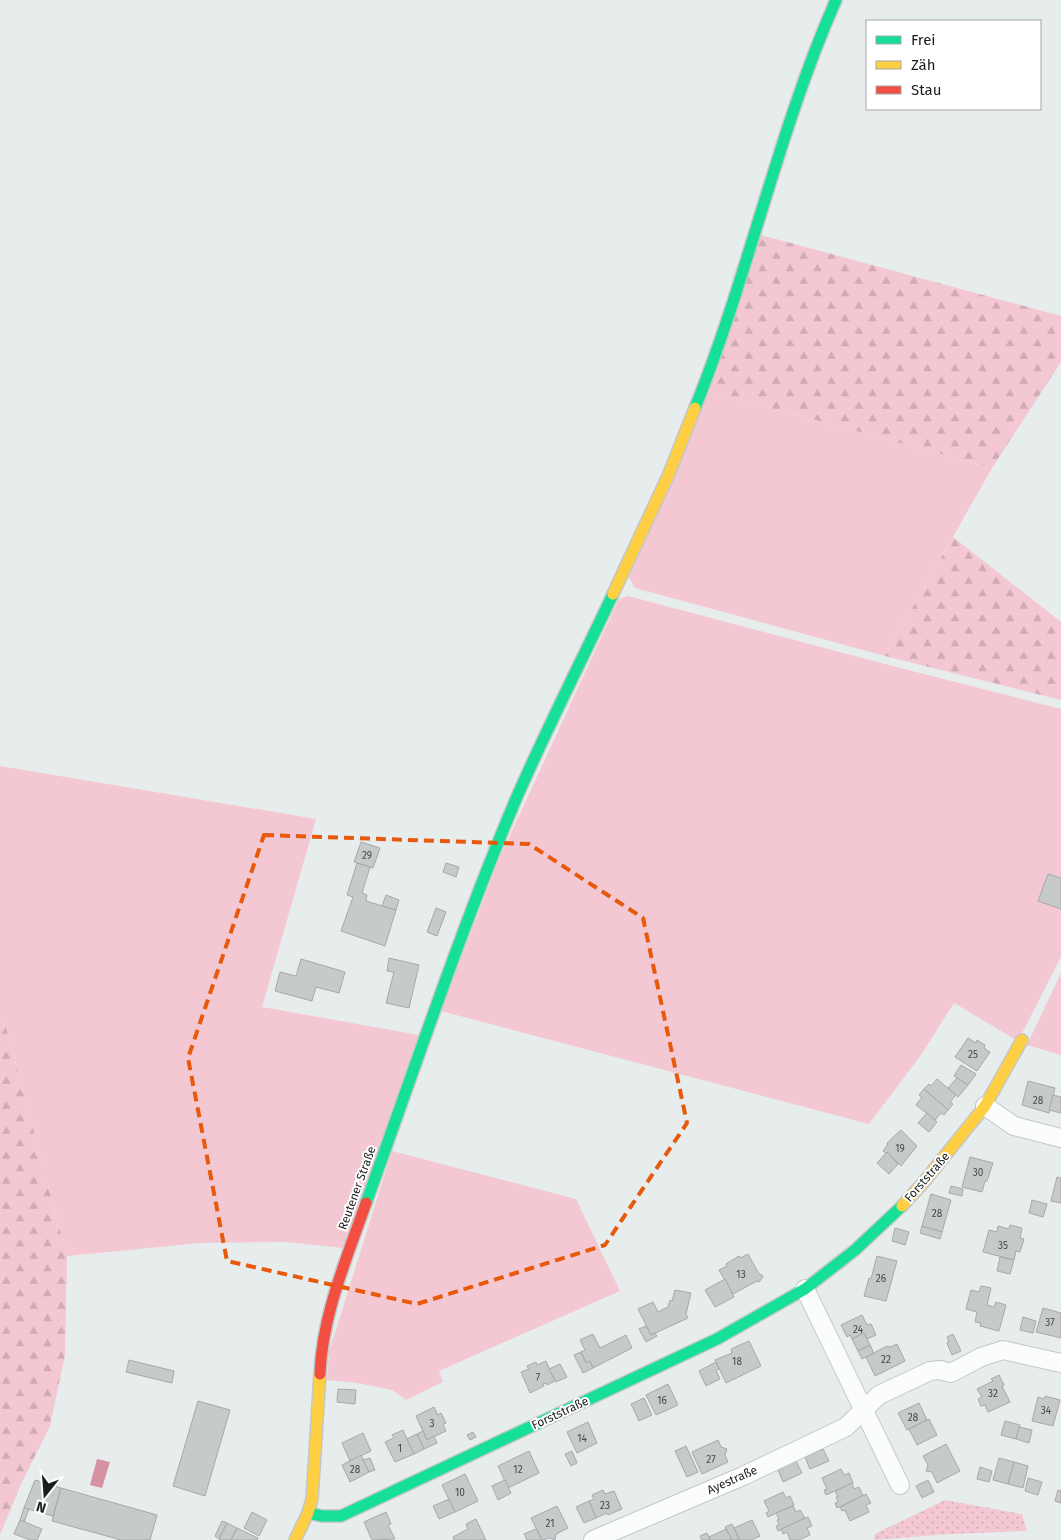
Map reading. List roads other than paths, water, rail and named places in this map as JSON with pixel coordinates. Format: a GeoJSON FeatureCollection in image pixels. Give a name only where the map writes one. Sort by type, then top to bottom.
{"type":"FeatureCollection","features":[{"type":"Feature","properties":{"kind":"street","name":"Reutener Straße"},"geometry":{"type":"LineString","coordinates":[[295,1540],[308,1513],[314,1485],[318,1399],[326,1326],[343,1268],[404,1095],[493,856],[517,798],[668,476],[686,433],[756,234],[796,103],[820,36],[836,0]]}},
{"type":"Feature","properties":{"kind":"street","name":"Forststraße"},"geometry":{"type":"LineString","coordinates":[[308,1513],[322,1516],[341,1516],[717,1339],[805,1290],[855,1250],[897,1211],[947,1155],[986,1106],[1022,1040]]}},
{"type":"Feature","properties":{"kind":"street"},"geometry":{"type":"LineString","coordinates":[[986,1106],[1014,1126],[1061,1138]]}},
{"type":"Feature","properties":{"kind":"street"},"geometry":{"type":"LineString","coordinates":[[805,1290],[900,1485]]}},
{"type":"Feature","properties":{"kind":"street","name":"Ayestraße"},"geometry":{"type":"LineString","coordinates":[[593,1540],[742,1476],[846,1427],[879,1395],[930,1371],[940,1370],[951,1373],[998,1350],[1061,1363]]}}]}
